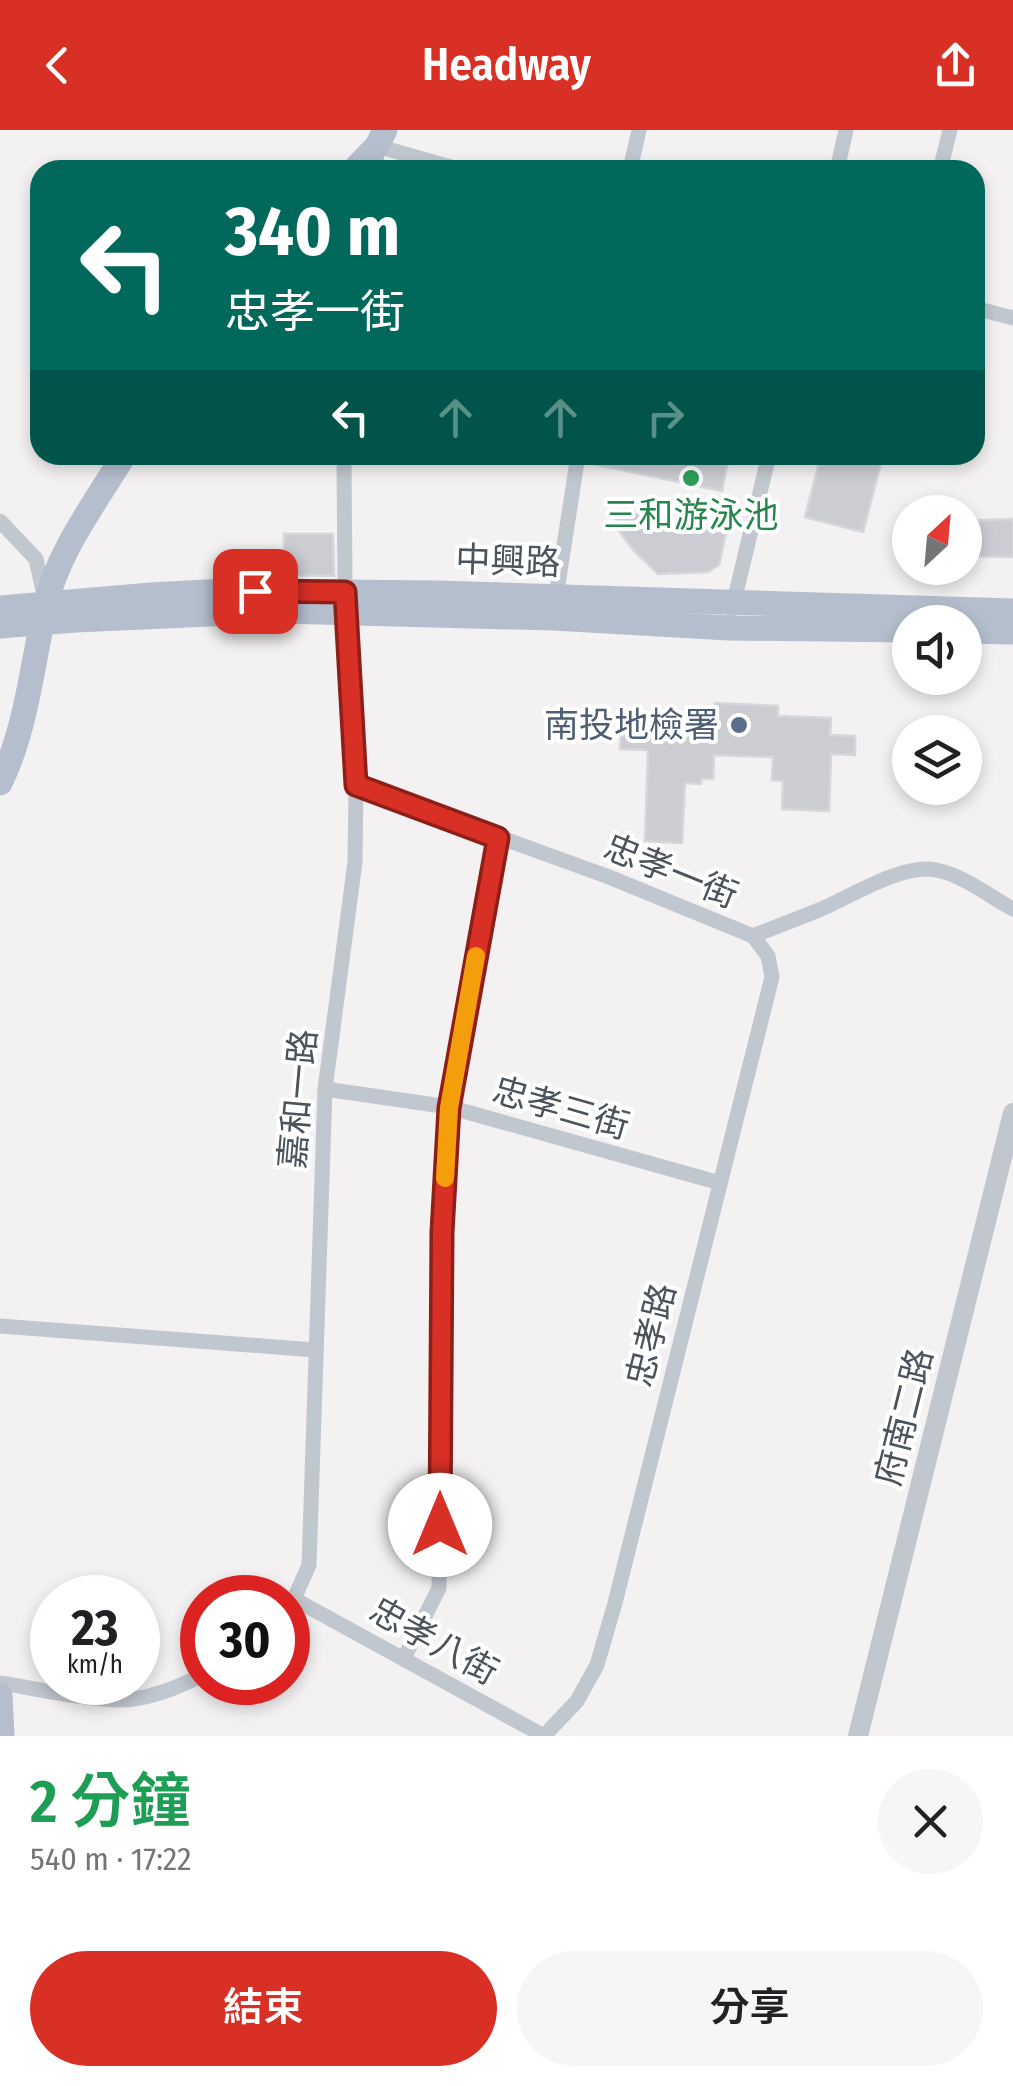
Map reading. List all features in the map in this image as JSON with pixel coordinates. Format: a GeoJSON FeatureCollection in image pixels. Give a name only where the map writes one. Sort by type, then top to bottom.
{"type":"FeatureCollection","features":[{"type":"Feature","properties":{"kind":"main road"},"geometry":{"type":"LineString","coordinates":[[0,783],[18,732],[55,574],[118,465]]}},
{"type":"Feature","properties":{"kind":"main road","name":"中興路"},"geometry":{"type":"LineString","coordinates":[[0,626],[44,613],[225,591],[346,602],[731,616],[892,629]]}},
{"type":"Feature","properties":{"kind":"main road","name":"中興路"},"geometry":{"type":"LineString","coordinates":[[0,608],[44,613]]}},
{"type":"Feature","properties":{"kind":"main road","name":"中興路"},"geometry":{"type":"LineString","coordinates":[[731,616],[1013,610]]}},
{"type":"Feature","properties":{"kind":"main road"},"geometry":{"type":"LineString","coordinates":[[982,631],[1013,632]]}},
{"type":"Feature","properties":{"kind":"main road"},"geometry":{"type":"LineString","coordinates":[[0,1695],[2,1736]]}},
{"type":"Feature","properties":{"kind":"street"},"geometry":{"type":"LineString","coordinates":[[632,160],[639,130]]}},
{"type":"Feature","properties":{"kind":"street"},"geometry":{"type":"LineString","coordinates":[[839,160],[846,130]]}},
{"type":"Feature","properties":{"kind":"street"},"geometry":{"type":"LineString","coordinates":[[942,160],[950,130]]}},
{"type":"Feature","properties":{"kind":"street"},"geometry":{"type":"LineString","coordinates":[[380,149],[422,160]]}},
{"type":"Feature","properties":{"kind":"street"},"geometry":{"type":"LineString","coordinates":[[985,311],[1013,318]]}},
{"type":"Feature","properties":{"kind":"street","name":"嘉和一路"},"geometry":{"type":"LineString","coordinates":[[305,1575],[310,1551],[325,1089],[356,862],[344,465]]}},
{"type":"Feature","properties":{"kind":"street"},"geometry":{"type":"LineString","coordinates":[[555,608],[576,465]]}},
{"type":"Feature","properties":{"kind":"street"},"geometry":{"type":"LineString","coordinates":[[731,616],[767,465]]}},
{"type":"Feature","properties":{"kind":"street"},"geometry":{"type":"LineString","coordinates":[[0,521],[36,559],[44,613]]}},
{"type":"Feature","properties":{"kind":"street","name":"忠孝一街"},"geometry":{"type":"LineString","coordinates":[[356,785],[610,877],[753,936],[919,869],[949,874],[1013,909]]}},
{"type":"Feature","properties":{"kind":"street"},"geometry":{"type":"LineString","coordinates":[[404,1658],[439,1588],[442,1232],[449,1108],[498,838]]}},
{"type":"Feature","properties":{"kind":"street","name":"忠孝路"},"geometry":{"type":"LineString","coordinates":[[544,1736],[577,1700],[597,1664],[627,1554],[772,977],[768,956],[753,936]]}},
{"type":"Feature","properties":{"kind":"street","name":"忠孝三街"},"geometry":{"type":"LineString","coordinates":[[325,1089],[449,1108],[720,1184]]}},
{"type":"Feature","properties":{"kind":"street","name":"府南二路"},"geometry":{"type":"LineString","coordinates":[[858,1736],[1013,1113]]}},
{"type":"Feature","properties":{"kind":"street"},"geometry":{"type":"LineString","coordinates":[[0,1326],[315,1350]]}},
{"type":"Feature","properties":{"kind":"street","name":"忠孝八街"},"geometry":{"type":"LineString","coordinates":[[310,1612],[404,1658],[544,1736]]}},
{"type":"Feature","properties":{"kind":"street"},"geometry":{"type":"LineString","coordinates":[[0,1683],[121,1700],[180,1687]]}},
{"type":"Feature","properties":{"kind":"building"},"geometry":{"type":"Polygon","coordinates":[[[598,465],[727,465],[722,491],[598,465]]]}},
{"type":"Feature","properties":{"kind":"building"},"geometry":{"type":"Polygon","coordinates":[[[818,465],[880,465],[863,532],[805,517],[818,465]]]}},
{"type":"Feature","properties":{"kind":"building"},"geometry":{"type":"Polygon","coordinates":[[[623,509],[726,533],[719,565],[708,572],[658,574],[617,528],[614,521],[623,509]]]}},
{"type":"Feature","properties":{"kind":"building"},"geometry":{"type":"Polygon","coordinates":[[[1013,519],[1013,557],[982,556],[982,520],[1013,519]]]}},
{"type":"Feature","properties":{"kind":"building"},"geometry":{"type":"Polygon","coordinates":[[[284,534],[333,534],[334,576],[284,575],[284,534]]]}},
{"type":"Feature","properties":{"kind":"building"},"geometry":{"type":"Polygon","coordinates":[[[715,703],[778,706],[778,716],[831,718],[830,735],[855,736],[855,755],[831,754],[829,811],[782,809],[783,781],[772,780],[773,757],[714,755],[713,779],[701,779],[701,784],[685,783],[682,843],[645,841],[648,750],[620,749],[621,730],[660,731],[660,713],[715,715],[715,703]]]}},
{"type":"Feature","properties":{"kind":"slow traffic"},"geometry":{"type":"LineString","coordinates":[[445,1178],[449,1108],[476,956]]}},
{"type":"Feature","properties":{"kind":"place","name":"三和游泳池"},"geometry":{"type":"Point","coordinates":[691,478]}},
{"type":"Feature","properties":{"kind":"place","name":"南投地檢署"},"geometry":{"type":"Point","coordinates":[739,725]}},
{"type":"Feature","properties":{"kind":"route"},"geometry":{"type":"LineString","coordinates":[[255,591],[345,592],[356,785],[498,838],[449,1108],[442,1232],[440,1525]]}}]}
